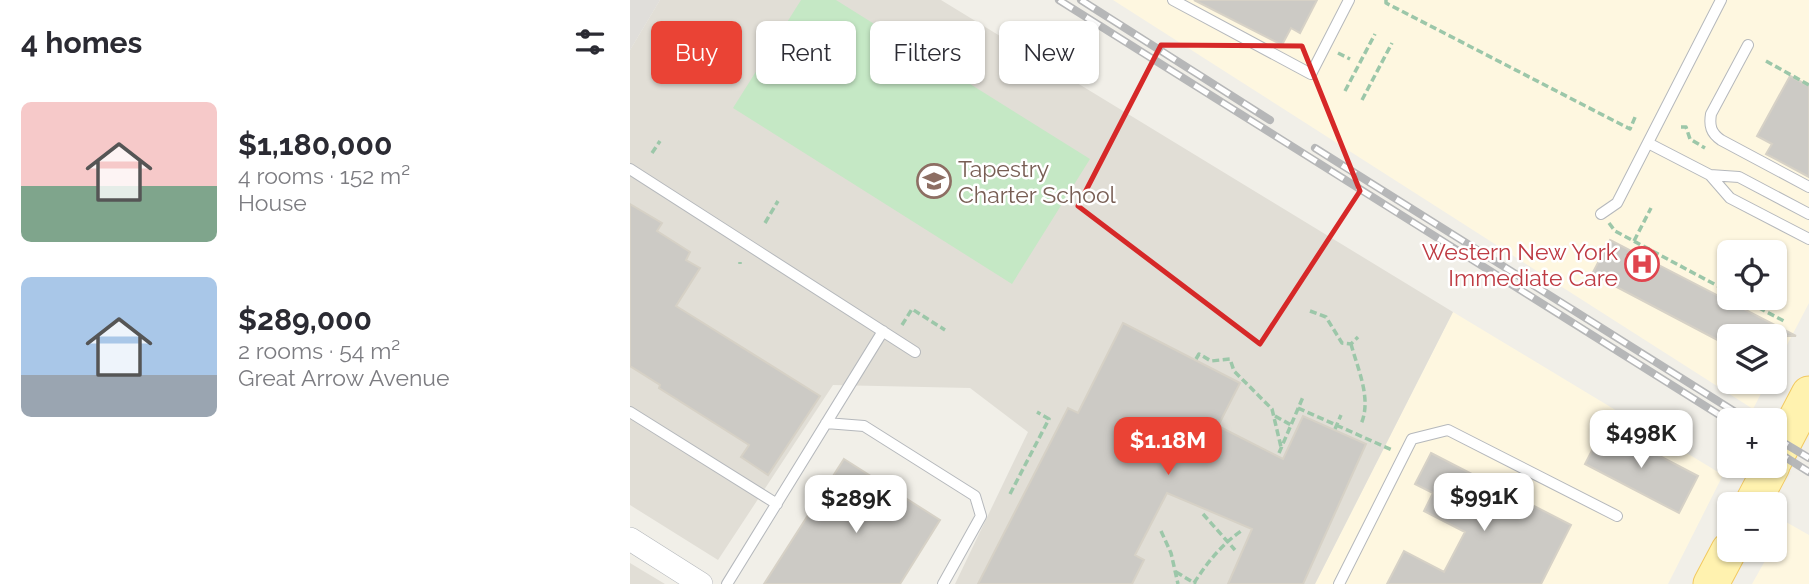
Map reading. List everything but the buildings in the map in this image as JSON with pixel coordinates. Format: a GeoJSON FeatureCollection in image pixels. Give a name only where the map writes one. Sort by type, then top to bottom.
{"type":"FeatureCollection","features":[{"type":"Feature","properties":{"kind":"main road"},"geometry":{"type":"LineString","coordinates":[[1787,436],[1809,394]]}},
{"type":"Feature","properties":{"kind":"main road"},"geometry":{"type":"LineString","coordinates":[[1712,584],[1723,562]]}},
{"type":"Feature","properties":{"kind":"street"},"geometry":{"type":"LineString","coordinates":[[630,539],[701,584]]}},
{"type":"Feature","properties":{"kind":"lane"},"geometry":{"type":"LineString","coordinates":[[1173,0],[1311,74],[1349,0]]}},
{"type":"Feature","properties":{"kind":"lane"},"geometry":{"type":"LineString","coordinates":[[1601,214],[1617,203],[1721,0]]}},
{"type":"Feature","properties":{"kind":"lane"},"geometry":{"type":"LineString","coordinates":[[1748,45],[1711,114],[1712,131],[1721,140],[1809,187]]}},
{"type":"Feature","properties":{"kind":"lane"},"geometry":{"type":"LineString","coordinates":[[1648,143],[1710,176],[1730,198],[1809,239]]}},
{"type":"Feature","properties":{"kind":"lane"},"geometry":{"type":"LineString","coordinates":[[630,169],[915,352]]}},
{"type":"Feature","properties":{"kind":"lane"},"geometry":{"type":"LineString","coordinates":[[1710,176],[1740,177],[1809,214]]}},
{"type":"Feature","properties":{"kind":"lane"},"geometry":{"type":"LineString","coordinates":[[727,584],[883,331]]}},
{"type":"Feature","properties":{"kind":"lane"},"geometry":{"type":"LineString","coordinates":[[630,412],[777,504]]}},
{"type":"Feature","properties":{"kind":"lane"},"geometry":{"type":"LineString","coordinates":[[826,423],[864,426],[975,496],[981,516],[943,584]]}},
{"type":"Feature","properties":{"kind":"lane"},"geometry":{"type":"LineString","coordinates":[[1339,584],[1412,439],[1448,430],[1618,516]]}},
{"type":"Feature","properties":{"kind":"path"},"geometry":{"type":"LineString","coordinates":[[1386,0],[1386,3],[1630,129],[1636,115]]}},
{"type":"Feature","properties":{"kind":"path"},"geometry":{"type":"LineString","coordinates":[[1345,91],[1375,34]]}},
{"type":"Feature","properties":{"kind":"path"},"geometry":{"type":"LineString","coordinates":[[1362,100],[1392,43]]}},
{"type":"Feature","properties":{"kind":"path"},"geometry":{"type":"LineString","coordinates":[[1338,53],[1350,59]]}},
{"type":"Feature","properties":{"kind":"path"},"geometry":{"type":"LineString","coordinates":[[1766,61],[1809,85]]}},
{"type":"Feature","properties":{"kind":"path"},"geometry":{"type":"LineString","coordinates":[[652,153],[660,141]]}},
{"type":"Feature","properties":{"kind":"path"},"geometry":{"type":"LineString","coordinates":[[765,223],[778,201]]}},
{"type":"Feature","properties":{"kind":"path"},"geometry":{"type":"LineString","coordinates":[[1634,241],[1651,208]]}},
{"type":"Feature","properties":{"kind":"path"},"geometry":{"type":"LineString","coordinates":[[1615,231],[1717,286]]}},
{"type":"Feature","properties":{"kind":"path"},"geometry":{"type":"LineString","coordinates":[[909,314],[912,309],[945,330]]}},
{"type":"Feature","properties":{"kind":"path"},"geometry":{"type":"LineString","coordinates":[[1764,310],[1784,321]]}},
{"type":"Feature","properties":{"kind":"path"},"geometry":{"type":"LineString","coordinates":[[1310,311],[1326,317],[1339,341],[1345,345],[1351,344],[1359,337]]}},
{"type":"Feature","properties":{"kind":"path"},"geometry":{"type":"LineString","coordinates":[[1351,344],[1366,412],[1361,424]]}},
{"type":"Feature","properties":{"kind":"path"},"geometry":{"type":"LineString","coordinates":[[1196,359],[1199,354],[1210,362],[1230,359],[1234,371],[1267,402],[1275,416],[1281,447]]}},
{"type":"Feature","properties":{"kind":"path"},"geometry":{"type":"LineString","coordinates":[[1279,453],[1303,397]]}},
{"type":"Feature","properties":{"kind":"path"},"geometry":{"type":"LineString","coordinates":[[1298,408],[1384,447]]}},
{"type":"Feature","properties":{"kind":"path"},"geometry":{"type":"LineString","coordinates":[[1010,494],[1049,419],[1037,412]]}},
{"type":"Feature","properties":{"kind":"path"},"geometry":{"type":"LineString","coordinates":[[1335,427],[1341,415]]}},
{"type":"Feature","properties":{"kind":"path"},"geometry":{"type":"LineString","coordinates":[[1275,416],[1291,425]]}},
{"type":"Feature","properties":{"kind":"path"},"geometry":{"type":"LineString","coordinates":[[1203,514],[1235,550]]}},
{"type":"Feature","properties":{"kind":"path"},"geometry":{"type":"LineString","coordinates":[[1161,531],[1178,584]]}},
{"type":"Feature","properties":{"kind":"path"},"geometry":{"type":"LineString","coordinates":[[1176,572],[1195,583],[1205,565],[1227,541],[1241,531]]}},
{"type":"Feature","properties":{"kind":"highlighted area"},"geometry":{"type":"Polygon","coordinates":[[[1161,45],[1302,46],[1360,191],[1260,344],[1078,206],[1161,45]]]}},
{"type":"Feature","properties":{"kind":"shaded area"},"geometry":{"type":"Polygon","coordinates":[[[630,0],[660,0],[630,50],[630,0]]]}},
{"type":"Feature","properties":{"kind":"shaded area","name":"Tapestry Charter School"},"geometry":{"type":"Polygon","coordinates":[[[660,0],[941,0],[975,21],[870,21],[870,84],[985,84],[985,27],[999,35],[999,84],[1079,84],[1453,312],[1315,584],[955,584],[1028,432],[970,388],[833,385],[718,560],[630,505],[630,50],[660,0]]]}},
{"type":"Feature","properties":{"kind":"shaded area"},"geometry":{"type":"Polygon","coordinates":[[[1113,0],[1809,0],[1809,303],[1787,345],[1787,324],[1717,324],[1717,386],[1113,0]]]}},
{"type":"Feature","properties":{"kind":"shaded area"},"geometry":{"type":"Polygon","coordinates":[[[1453,312],[1717,471],[1717,478],[1721,478],[1668,584],[1315,584],[1453,312]]]}},
{"type":"Feature","properties":{"kind":"shaded area"},"geometry":{"type":"Polygon","coordinates":[[[1730,394],[1761,394],[1751,408],[1730,394]]]}},
{"type":"Feature","properties":{"kind":"shaded area"},"geometry":{"type":"Polygon","coordinates":[[[1787,523],[1809,535],[1809,584],[1752,584],[1764,562],[1787,562],[1787,523]]]}},
{"type":"Feature","properties":{"kind":"shaded area"},"geometry":{"type":"Polygon","coordinates":[[[630,563],[665,584],[630,584],[630,563]]]}},
{"type":"Feature","properties":{"kind":"green space"},"geometry":{"type":"Polygon","coordinates":[[[801,0],[836,0],[870,21],[870,84],[970,84],[1090,159],[1012,284],[733,108],[756,71],[756,84],[856,84],[856,21],[788,21],[801,0]]]}},
{"type":"Feature","properties":{"kind":"railway"},"geometry":{"type":"LineString","coordinates":[[1059,0],[1717,413]]}},
{"type":"Feature","properties":{"kind":"railway"},"geometry":{"type":"LineString","coordinates":[[1081,0],[1270,120]]}},
{"type":"Feature","properties":{"kind":"railway"},"geometry":{"type":"LineString","coordinates":[[1315,148],[1729,408]]}},
{"type":"Feature","properties":{"kind":"railway"},"geometry":{"type":"LineString","coordinates":[[1787,445],[1809,458]]}},
{"type":"Feature","properties":{"kind":"railway"},"geometry":{"type":"LineString","coordinates":[[1787,458],[1809,472]]}},
{"type":"Feature","properties":{"kind":"place","name":"Tapestry Charter School"},"geometry":{"type":"Point","coordinates":[934,181]}},
{"type":"Feature","properties":{"kind":"place","name":"Western New York Immediate Care"},"geometry":{"type":"Point","coordinates":[1642,264]}}]}
